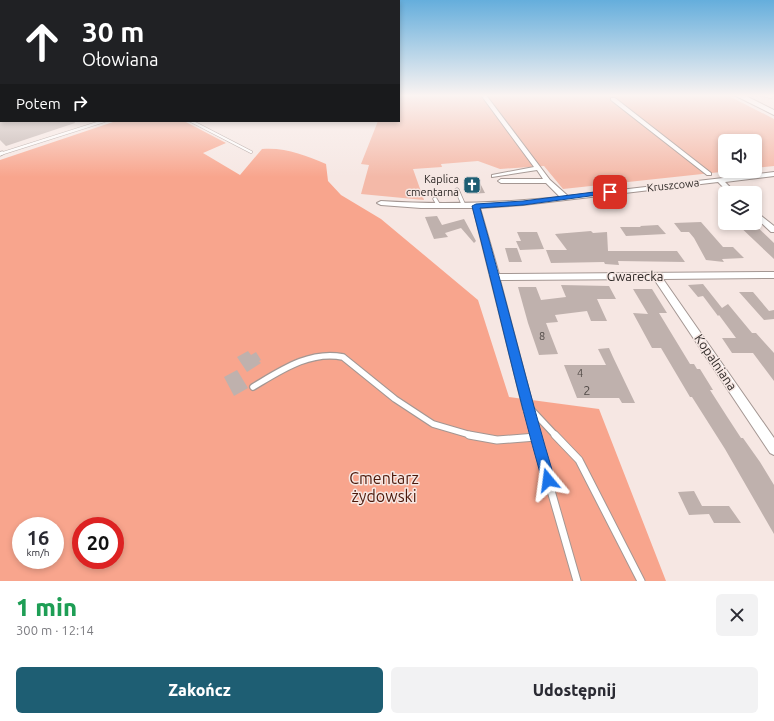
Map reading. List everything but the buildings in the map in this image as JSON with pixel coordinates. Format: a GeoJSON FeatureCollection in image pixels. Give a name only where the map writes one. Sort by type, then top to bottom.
{"type":"FeatureCollection","features":[{"type":"Feature","properties":{"kind":"street"},"geometry":{"type":"LineString","coordinates":[[504,122],[548,181],[565,197]]}},
{"type":"Feature","properties":{"kind":"street"},"geometry":{"type":"LineString","coordinates":[[643,122],[709,174]]}},
{"type":"Feature","properties":{"kind":"street"},"geometry":{"type":"LineString","coordinates":[[494,176],[538,168]]}},
{"type":"Feature","properties":{"kind":"street","name":"Kruszcowa"},"geometry":{"type":"LineString","coordinates":[[381,203],[437,203],[476,206],[523,203],[774,174]]}},
{"type":"Feature","properties":{"kind":"street"},"geometry":{"type":"LineString","coordinates":[[719,180],[725,186]]}},
{"type":"Feature","properties":{"kind":"street"},"geometry":{"type":"LineString","coordinates":[[501,181],[548,181]]}},
{"type":"Feature","properties":{"kind":"street"},"geometry":{"type":"LineString","coordinates":[[476,206],[527,405]]}},
{"type":"Feature","properties":{"kind":"street"},"geometry":{"type":"LineString","coordinates":[[762,219],[774,230]]}},
{"type":"Feature","properties":{"kind":"street","name":"Gwarecka"},"geometry":{"type":"LineString","coordinates":[[495,278],[774,275]]}},
{"type":"Feature","properties":{"kind":"street","name":"Kopalniana"},"geometry":{"type":"LineString","coordinates":[[657,276],[774,449]]}},
{"type":"Feature","properties":{"kind":"lane"},"geometry":{"type":"LineString","coordinates":[[0,154],[100,122]]}},
{"type":"Feature","properties":{"kind":"lane"},"geometry":{"type":"LineString","coordinates":[[193,122],[251,152]]}},
{"type":"Feature","properties":{"kind":"lane"},"geometry":{"type":"LineString","coordinates":[[457,190],[464,206]]}},
{"type":"Feature","properties":{"kind":"lane"},"geometry":{"type":"LineString","coordinates":[[253,387],[273,375],[302,361],[322,355],[335,354],[342,357],[395,399],[433,424],[464,434],[497,440],[536,437]]}},
{"type":"Feature","properties":{"kind":"lane"},"geometry":{"type":"LineString","coordinates":[[527,405],[578,581]]}},
{"type":"Feature","properties":{"kind":"lane"},"geometry":{"type":"LineString","coordinates":[[527,405],[579,460],[641,581]]}},
{"type":"Feature","properties":{"kind":"shaded area"},"geometry":{"type":"Polygon","coordinates":[[[378,122],[774,122],[774,166],[762,167],[762,134],[718,134],[718,172],[563,189],[544,166],[500,169],[478,161],[441,164],[442,167],[413,169],[424,200],[361,194],[369,165],[361,164],[378,122]]]}},
{"type":"Feature","properties":{"kind":"green space","name":"Cmentarz żydowski"},"geometry":{"type":"Polygon","coordinates":[[[113,122],[186,122],[226,143],[203,153],[240,175],[262,149],[287,150],[326,164],[328,181],[341,195],[381,219],[478,300],[509,397],[599,409],[666,581],[0,581],[0,160],[113,122]]]}},
{"type":"Feature","properties":{"kind":"place","name":"Kaplica cmentarna"},"geometry":{"type":"Point","coordinates":[472,185]}},
{"type":"Feature","properties":{"kind":"route"},"geometry":{"type":"LineString","coordinates":[[548,480],[527,405],[476,206],[523,203],[610,192]]}}]}
